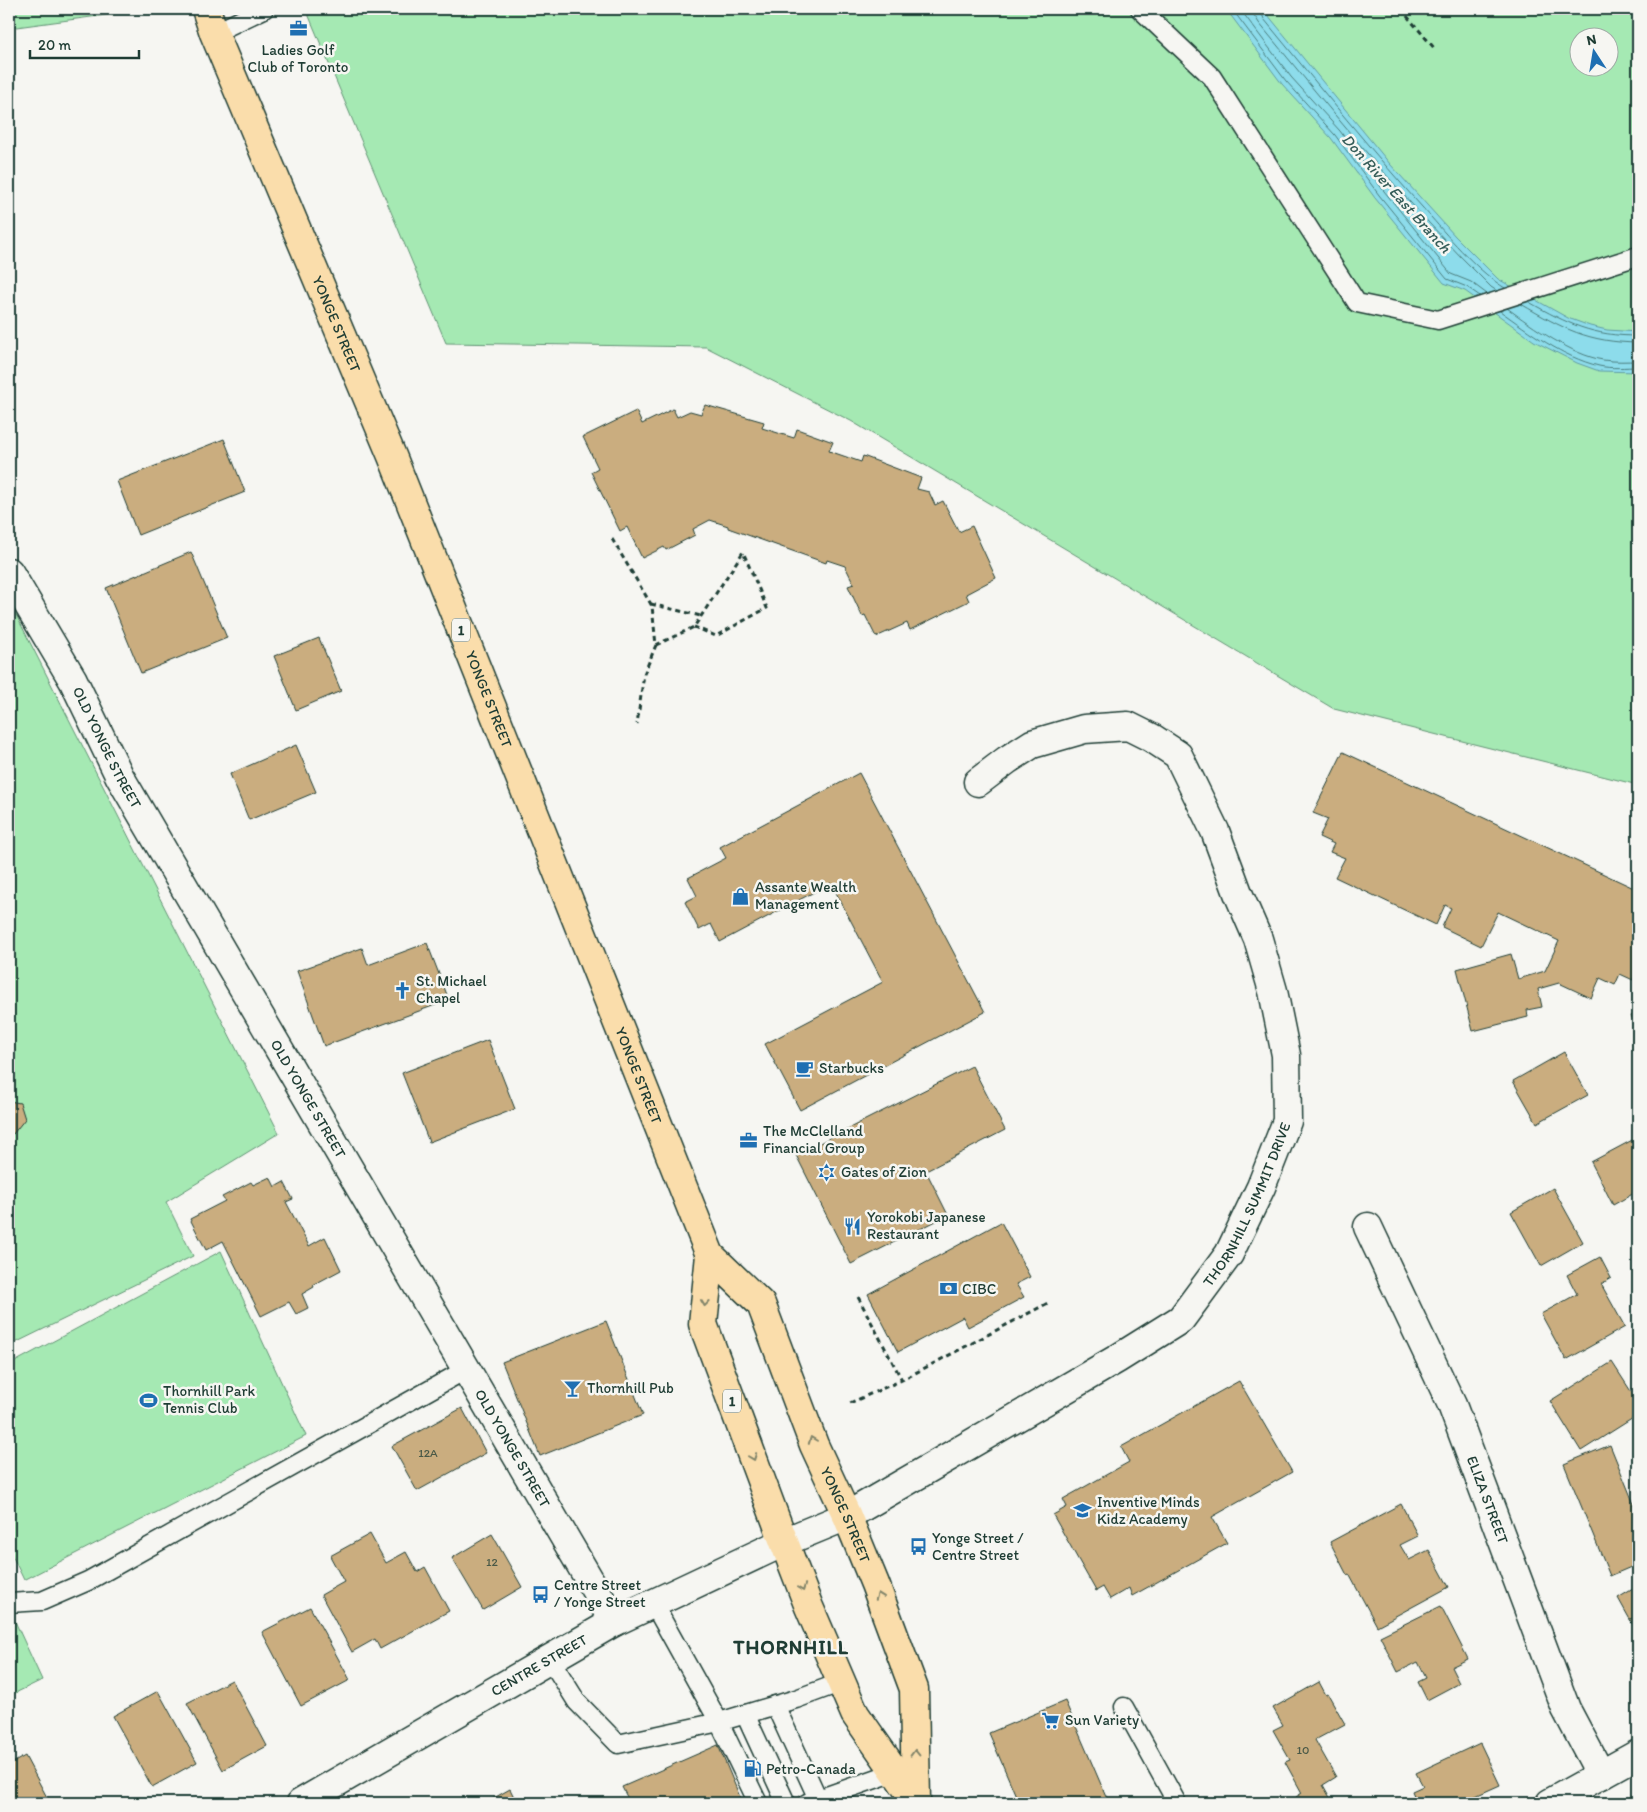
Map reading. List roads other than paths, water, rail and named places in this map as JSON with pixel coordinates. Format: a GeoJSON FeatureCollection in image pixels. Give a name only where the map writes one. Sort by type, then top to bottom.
{"type":"FeatureCollection","features":[{"type":"Feature","properties":{"kind":"main road","name":"YONGE STREET"},"geometry":{"type":"LineString","coordinates":[[210,21],[392,456],[710,1255],[761,1304],[814,1445],[847,1516],[875,1584],[914,1690],[916,1802]]}},
{"type":"Feature","properties":{"kind":"main road","name":"YONGE STREET"},"geometry":{"type":"LineString","coordinates":[[710,1255],[703,1324],[784,1542],[809,1607],[855,1714],[916,1802]]}},
{"type":"Feature","properties":{"kind":"street","name":"OLD YONGE STREET"},"geometry":{"type":"LineString","coordinates":[[9,572],[73,680],[129,793],[614,1622]]}},
{"type":"Feature","properties":{"kind":"street","name":"THORNHILL SUMMIT DRIVE"},"geometry":{"type":"LineString","coordinates":[[784,1542],[847,1516],[1117,1359],[1181,1319],[1230,1254],[1261,1187],[1287,1122],[1286,1055],[1266,965],[1258,939],[1238,893],[1215,831],[1178,755],[1152,738],[1128,726],[1084,729],[1032,744],[978,782]]}},
{"type":"Feature","properties":{"kind":"street","name":"ELIZA STREET"},"geometry":{"type":"LineString","coordinates":[[1368,1227],[1452,1405],[1566,1709],[1601,1775]]}},
{"type":"Feature","properties":{"kind":"street","name":"CENTRE STREET"},"geometry":{"type":"LineString","coordinates":[[301,1803],[614,1622],[784,1542]]}},
{"type":"Feature","properties":{"kind":"street"},"geometry":{"type":"LineString","coordinates":[[1550,1803],[1638,1754]]}},
{"type":"Feature","properties":{"kind":"lane"},"geometry":{"type":"LineString","coordinates":[[210,21],[264,9]]}},
{"type":"Feature","properties":{"kind":"lane"},"geometry":{"type":"LineString","coordinates":[[1140,9],[1212,77],[1357,302],[1438,320],[1638,256]]}},
{"type":"Feature","properties":{"kind":"lane"},"geometry":{"type":"LineString","coordinates":[[9,1603],[42,1602],[88,1581],[467,1369]]}},
{"type":"Feature","properties":{"kind":"lane"},"geometry":{"type":"LineString","coordinates":[[653,1603],[720,1722],[758,1803]]}},
{"type":"Feature","properties":{"kind":"lane"},"geometry":{"type":"LineString","coordinates":[[550,1659],[577,1702],[618,1744],[720,1722],[796,1699],[842,1682]]}},
{"type":"Feature","properties":{"kind":"lane"},"geometry":{"type":"LineString","coordinates":[[775,1705],[812,1801],[895,1772]]}},
{"type":"Feature","properties":{"kind":"lane"},"geometry":{"type":"LineString","coordinates":[[1124,1707],[1177,1803]]}},
{"type":"Feature","properties":{"kind":"lane"},"geometry":{"type":"LineString","coordinates":[[745,1714],[786,1803]]}},
{"type":"Feature","properties":{"kind":"water","name":"Don River East Branch"},"geometry":{"type":"Polygon","coordinates":[[[1226,9],[1263,9],[1390,164],[1455,236],[1498,279],[1568,318],[1607,330],[1638,332],[1638,372],[1599,371],[1577,363],[1534,341],[1465,291],[1444,283],[1375,198],[1331,138],[1282,84],[1226,9]]]}},
{"type":"Feature","properties":{"kind":"place","name":"Ladies Golf Club of Toronto"},"geometry":{"type":"Point","coordinates":[298,29]}},
{"type":"Feature","properties":{"kind":"place","name":"Assante Wealth Management"},"geometry":{"type":"Point","coordinates":[741,896]}},
{"type":"Feature","properties":{"kind":"place","name":"St. Michael Chapel"},"geometry":{"type":"Point","coordinates":[402,990]}},
{"type":"Feature","properties":{"kind":"place","name":"Starbucks"},"geometry":{"type":"Point","coordinates":[805,1068]}},
{"type":"Feature","properties":{"kind":"place","name":"The McClelland Financial Group"},"geometry":{"type":"Point","coordinates":[749,1140]}},
{"type":"Feature","properties":{"kind":"place","name":"Gates of Zion"},"geometry":{"type":"Point","coordinates":[827,1172]}},
{"type":"Feature","properties":{"kind":"place","name":"Yorokobi Japanese Restaurant"},"geometry":{"type":"Point","coordinates":[853,1226]}},
{"type":"Feature","properties":{"kind":"place","name":"CIBC"},"geometry":{"type":"Point","coordinates":[948,1289]}},
{"type":"Feature","properties":{"kind":"place","name":"Thornhill Pub"},"geometry":{"type":"Point","coordinates":[573,1388]}},
{"type":"Feature","properties":{"kind":"place","name":"Thornhill Park Tennis Club"},"geometry":{"type":"Point","coordinates":[149,1400]}},
{"type":"Feature","properties":{"kind":"place","name":"Inventive Minds Kidz Academy"},"geometry":{"type":"Point","coordinates":[1083,1511]}},
{"type":"Feature","properties":{"kind":"place","name":"Yonge Street / Centre Street"},"geometry":{"type":"Point","coordinates":[918,1547]}},
{"type":"Feature","properties":{"kind":"place","name":"Centre Street / Yonge Street"},"geometry":{"type":"Point","coordinates":[540,1594]}},
{"type":"Feature","properties":{"kind":"place","name":"Sun Variety"},"geometry":{"type":"Point","coordinates":[1051,1720]}},
{"type":"Feature","properties":{"kind":"place","name":"Petro-Canada"},"geometry":{"type":"Point","coordinates":[752,1769]}},
{"type":"Feature","properties":{"kind":"district","name":"THORNHILL"},"geometry":{"type":"Point","coordinates":[791,1647]}}]}
